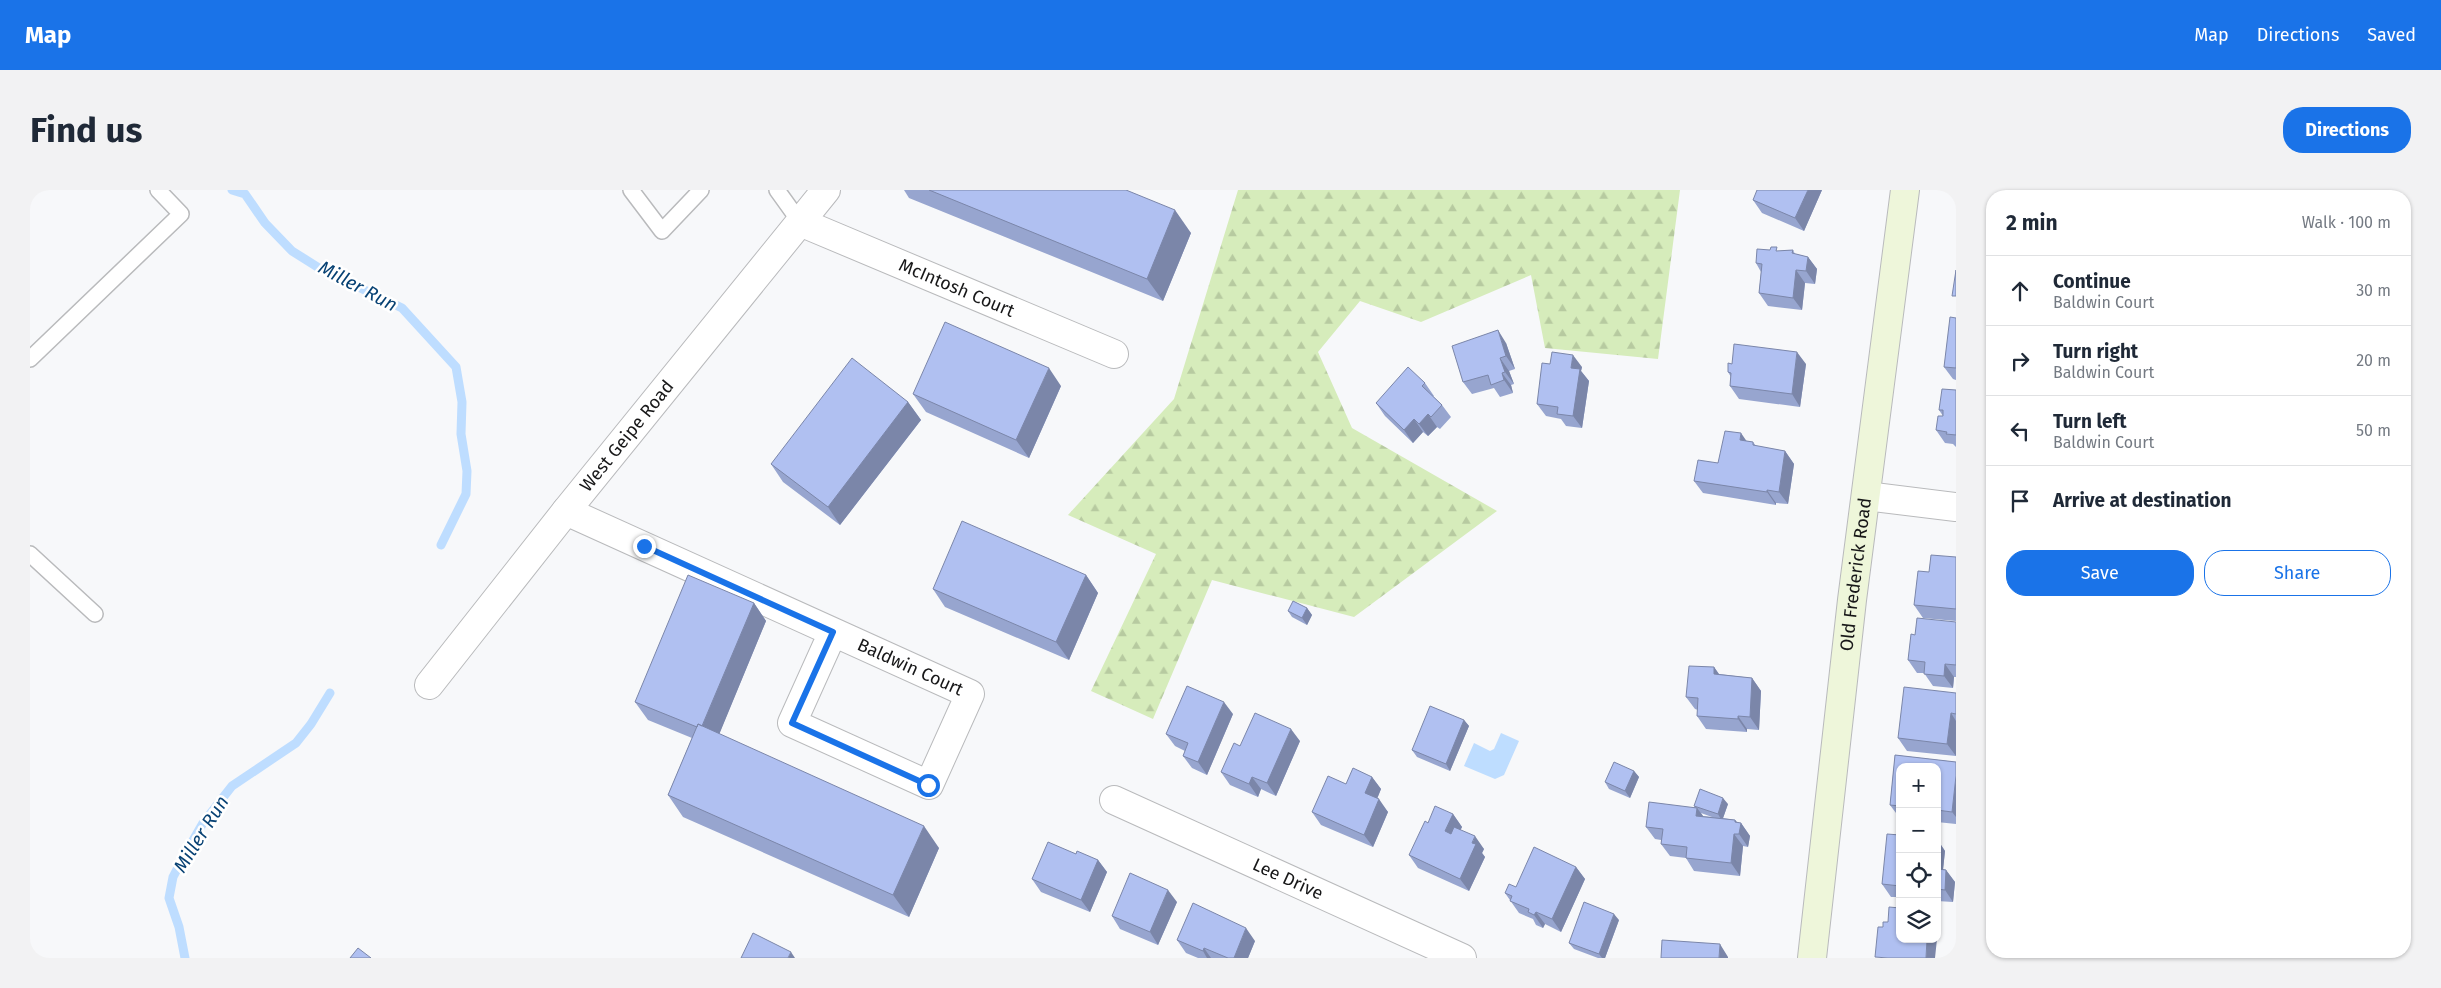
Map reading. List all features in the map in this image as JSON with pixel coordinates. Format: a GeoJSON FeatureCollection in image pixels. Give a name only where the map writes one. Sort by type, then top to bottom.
{"type":"FeatureCollection","features":[{"type":"Feature","properties":{"kind":"street","name":"West Geipe Road"},"geometry":{"type":"LineString","coordinates":[[429,686],[566,511],[826,190]]}},
{"type":"Feature","properties":{"kind":"street","name":"Old Frederick Road"},"geometry":{"type":"LineString","coordinates":[[1812,958],[1839,706],[1904,190]]}},
{"type":"Feature","properties":{"kind":"street","name":"McIntosh Court"},"geometry":{"type":"LineString","coordinates":[[800,222],[1114,354]]}},
{"type":"Feature","properties":{"kind":"street"},"geometry":{"type":"LineString","coordinates":[[1866,496],[1956,507]]}},
{"type":"Feature","properties":{"kind":"street","name":"Baldwin Court"},"geometry":{"type":"LineString","coordinates":[[566,511],[970,694],[928,785],[792,723],[833,632]]}},
{"type":"Feature","properties":{"kind":"street","name":"Lee Drive"},"geometry":{"type":"LineString","coordinates":[[1114,800],[1462,958]]}},
{"type":"Feature","properties":{"kind":"lane"},"geometry":{"type":"LineString","coordinates":[[30,359],[180,214],[158,190]]}},
{"type":"Feature","properties":{"kind":"lane"},"geometry":{"type":"LineString","coordinates":[[631,190],[662,231],[701,190]]}},
{"type":"Feature","properties":{"kind":"lane"},"geometry":{"type":"LineString","coordinates":[[777,190],[800,222]]}},
{"type":"Feature","properties":{"kind":"lane"},"geometry":{"type":"LineString","coordinates":[[30,554],[95,614]]}},
{"type":"Feature","properties":{"kind":"green space"},"geometry":{"type":"Polygon","coordinates":[[[1238,190],[1680,190],[1658,359],[1545,348],[1531,275],[1421,322],[1360,301],[1318,352],[1352,428],[1497,511],[1354,617],[1212,580],[1153,719],[1091,691],[1156,554],[1068,515],[1174,399],[1238,190]]]}},
{"type":"Feature","properties":{"kind":"water"},"geometry":{"type":"Polygon","coordinates":[[[1501,733],[1519,741],[1504,775],[1495,779],[1464,766],[1474,743],[1490,751],[1494,749],[1501,733]]]}},
{"type":"Feature","properties":{"kind":"building"},"geometry":{"type":"Polygon","coordinates":[[[929,190],[1126,190],[1175,210],[1147,279],[929,190]]]}},
{"type":"Feature","properties":{"kind":"building"},"geometry":{"type":"Polygon","coordinates":[[[1757,190],[1808,190],[1795,218],[1753,200],[1757,190]]]}},
{"type":"Feature","properties":{"kind":"building"},"geometry":{"type":"Polygon","coordinates":[[[1771,247],[1777,247],[1776,251],[1793,250],[1792,253],[1808,257],[1806,271],[1796,270],[1793,298],[1759,293],[1762,264],[1756,263],[1757,249],[1770,250],[1771,247]]]}},
{"type":"Feature","properties":{"kind":"building"},"geometry":{"type":"Polygon","coordinates":[[[1956,270],[1956,296],[1952,296],[1956,270]]]}},
{"type":"Feature","properties":{"kind":"building"},"geometry":{"type":"Polygon","coordinates":[[[1950,317],[1956,318],[1956,368],[1944,367],[1950,317]]]}},
{"type":"Feature","properties":{"kind":"building"},"geometry":{"type":"Polygon","coordinates":[[[945,322],[1049,368],[1016,440],[913,394],[945,322]]]}},
{"type":"Feature","properties":{"kind":"building"},"geometry":{"type":"Polygon","coordinates":[[[1498,330],[1506,356],[1500,358],[1505,372],[1502,373],[1504,380],[1491,385],[1488,375],[1463,382],[1452,346],[1498,330]]]}},
{"type":"Feature","properties":{"kind":"building"},"geometry":{"type":"Polygon","coordinates":[[[1734,344],[1797,352],[1792,394],[1730,386],[1731,373],[1728,372],[1728,363],[1732,364],[1734,344]]]}},
{"type":"Feature","properties":{"kind":"building"},"geometry":{"type":"Polygon","coordinates":[[[1552,352],[1573,355],[1571,368],[1580,369],[1573,416],[1557,414],[1558,407],[1537,404],[1542,363],[1550,364],[1552,352]]]}},
{"type":"Feature","properties":{"kind":"building"},"geometry":{"type":"Polygon","coordinates":[[[852,358],[908,402],[828,507],[771,464],[852,358]]]}},
{"type":"Feature","properties":{"kind":"building"},"geometry":{"type":"Polygon","coordinates":[[[1408,367],[1425,383],[1422,386],[1442,405],[1431,417],[1428,414],[1419,424],[1414,419],[1404,430],[1376,403],[1408,367]]]}},
{"type":"Feature","properties":{"kind":"building"},"geometry":{"type":"Polygon","coordinates":[[[1942,389],[1956,390],[1956,435],[1936,430],[1938,416],[1943,416],[1943,410],[1939,410],[1942,389]]]}},
{"type":"Feature","properties":{"kind":"building"},"geometry":{"type":"Polygon","coordinates":[[[1725,431],[1741,433],[1740,440],[1753,442],[1753,445],[1785,451],[1779,492],[1767,490],[1767,492],[1694,481],[1698,460],[1718,463],[1725,431]]]}},
{"type":"Feature","properties":{"kind":"building"},"geometry":{"type":"Polygon","coordinates":[[[962,521],[1086,575],[1056,642],[933,589],[962,521]]]}},
{"type":"Feature","properties":{"kind":"building"},"geometry":{"type":"Polygon","coordinates":[[[1931,555],[1956,557],[1956,609],[1914,605],[1918,571],[1929,572],[1931,555]]]}},
{"type":"Feature","properties":{"kind":"building"},"geometry":{"type":"Polygon","coordinates":[[[688,575],[754,603],[702,726],[698,724],[697,727],[635,702],[688,575]]]}},
{"type":"Feature","properties":{"kind":"building"},"geometry":{"type":"Polygon","coordinates":[[[1293,601],[1307,608],[1302,618],[1288,611],[1293,601]]]}},
{"type":"Feature","properties":{"kind":"building"},"geometry":{"type":"Polygon","coordinates":[[[1917,618],[1956,622],[1956,665],[1945,664],[1944,676],[1924,674],[1925,662],[1908,660],[1911,634],[1915,635],[1917,618]]]}},
{"type":"Feature","properties":{"kind":"building"},"geometry":{"type":"Polygon","coordinates":[[[1689,666],[1714,667],[1714,674],[1752,678],[1750,717],[1738,716],[1738,719],[1697,716],[1698,698],[1686,697],[1689,666]]]}},
{"type":"Feature","properties":{"kind":"building"},"geometry":{"type":"Polygon","coordinates":[[[1187,686],[1224,702],[1198,762],[1183,756],[1188,743],[1166,734],[1187,686]]]}},
{"type":"Feature","properties":{"kind":"building"},"geometry":{"type":"Polygon","coordinates":[[[1904,687],[1956,693],[1956,714],[1951,713],[1947,744],[1898,738],[1904,687]]]}},
{"type":"Feature","properties":{"kind":"building"},"geometry":{"type":"Polygon","coordinates":[[[1430,706],[1464,720],[1446,764],[1412,750],[1430,706]]]}},
{"type":"Feature","properties":{"kind":"building"},"geometry":{"type":"Polygon","coordinates":[[[1255,713],[1291,729],[1267,783],[1252,777],[1249,784],[1221,772],[1234,743],[1240,746],[1255,713]]]}},
{"type":"Feature","properties":{"kind":"building"},"geometry":{"type":"Polygon","coordinates":[[[698,724],[924,826],[893,895],[668,795],[698,724]]]}},
{"type":"Feature","properties":{"kind":"building"},"geometry":{"type":"Polygon","coordinates":[[[1895,755],[1956,762],[1952,812],[1941,811],[1941,763],[1896,763],[1896,806],[1890,805],[1895,755]]]}},
{"type":"Feature","properties":{"kind":"building"},"geometry":{"type":"Polygon","coordinates":[[[1614,762],[1634,771],[1625,791],[1605,782],[1614,762]]]}},
{"type":"Feature","properties":{"kind":"building"},"geometry":{"type":"Polygon","coordinates":[[[1353,768],[1372,777],[1365,793],[1379,799],[1364,835],[1312,812],[1328,776],[1346,784],[1353,768]]]}},
{"type":"Feature","properties":{"kind":"building"},"geometry":{"type":"Polygon","coordinates":[[[1700,789],[1723,798],[1718,814],[1694,806],[1700,789]]]}},
{"type":"Feature","properties":{"kind":"building"},"geometry":{"type":"Polygon","coordinates":[[[1649,802],[1697,808],[1696,816],[1735,820],[1735,822],[1741,823],[1739,834],[1734,834],[1731,863],[1686,858],[1687,847],[1661,844],[1663,829],[1646,827],[1649,802]]]}},
{"type":"Feature","properties":{"kind":"building"},"geometry":{"type":"Polygon","coordinates":[[[1435,806],[1453,814],[1445,831],[1451,834],[1454,827],[1475,836],[1472,843],[1476,844],[1460,879],[1409,855],[1425,821],[1428,823],[1435,806]]]}},
{"type":"Feature","properties":{"kind":"building"},"geometry":{"type":"Polygon","coordinates":[[[1887,834],[1896,835],[1896,886],[1882,884],[1887,834]]]}},
{"type":"Feature","properties":{"kind":"building"},"geometry":{"type":"Polygon","coordinates":[[[1048,842],[1076,854],[1077,851],[1098,860],[1081,900],[1032,879],[1048,842]]]}},
{"type":"Feature","properties":{"kind":"building"},"geometry":{"type":"Polygon","coordinates":[[[1534,847],[1576,867],[1552,919],[1536,912],[1534,915],[1528,912],[1529,909],[1510,901],[1512,896],[1505,893],[1509,884],[1516,887],[1534,847]]]}},
{"type":"Feature","properties":{"kind":"building"},"geometry":{"type":"Polygon","coordinates":[[[1941,869],[1946,870],[1945,890],[1941,890],[1941,869]]]}},
{"type":"Feature","properties":{"kind":"building"},"geometry":{"type":"Polygon","coordinates":[[[1130,873],[1168,890],[1150,932],[1112,916],[1130,873]]]}},
{"type":"Feature","properties":{"kind":"building"},"geometry":{"type":"Polygon","coordinates":[[[1584,902],[1614,914],[1599,954],[1569,943],[1584,902]]]}},
{"type":"Feature","properties":{"kind":"building"},"geometry":{"type":"Polygon","coordinates":[[[1193,903],[1246,928],[1234,958],[1228,958],[1204,948],[1203,951],[1177,940],[1193,903]]]}},
{"type":"Feature","properties":{"kind":"building"},"geometry":{"type":"Polygon","coordinates":[[[1889,907],[1896,908],[1896,943],[1927,943],[1926,958],[1875,957],[1878,927],[1883,927],[1883,922],[1888,922],[1889,907]]]}},
{"type":"Feature","properties":{"kind":"building"},"geometry":{"type":"Polygon","coordinates":[[[753,933],[791,952],[788,958],[741,958],[753,933]]]}},
{"type":"Feature","properties":{"kind":"building"},"geometry":{"type":"Polygon","coordinates":[[[1662,940],[1720,944],[1719,958],[1661,958],[1662,940]]]}},
{"type":"Feature","properties":{"kind":"building"},"geometry":{"type":"Polygon","coordinates":[[[358,948],[371,958],[350,958],[358,948]]]}},
{"type":"Feature","properties":{"kind":"waterway","name":"Miller Run"},"geometry":{"type":"LineString","coordinates":[[232,190],[245,194],[265,223],[292,251],[319,268],[402,308],[456,367],[462,402],[461,434],[467,471],[466,494],[441,545]]}},
{"type":"Feature","properties":{"kind":"waterway","name":"Miller Run"},"geometry":{"type":"LineString","coordinates":[[185,958],[179,927],[169,898],[173,877],[184,856],[203,823],[232,786],[296,743],[311,724],[330,693]]}},
{"type":"Feature","properties":{"kind":"route"},"geometry":{"type":"LineString","coordinates":[[644,546],[833,632],[792,723],[928,785]]}}]}
